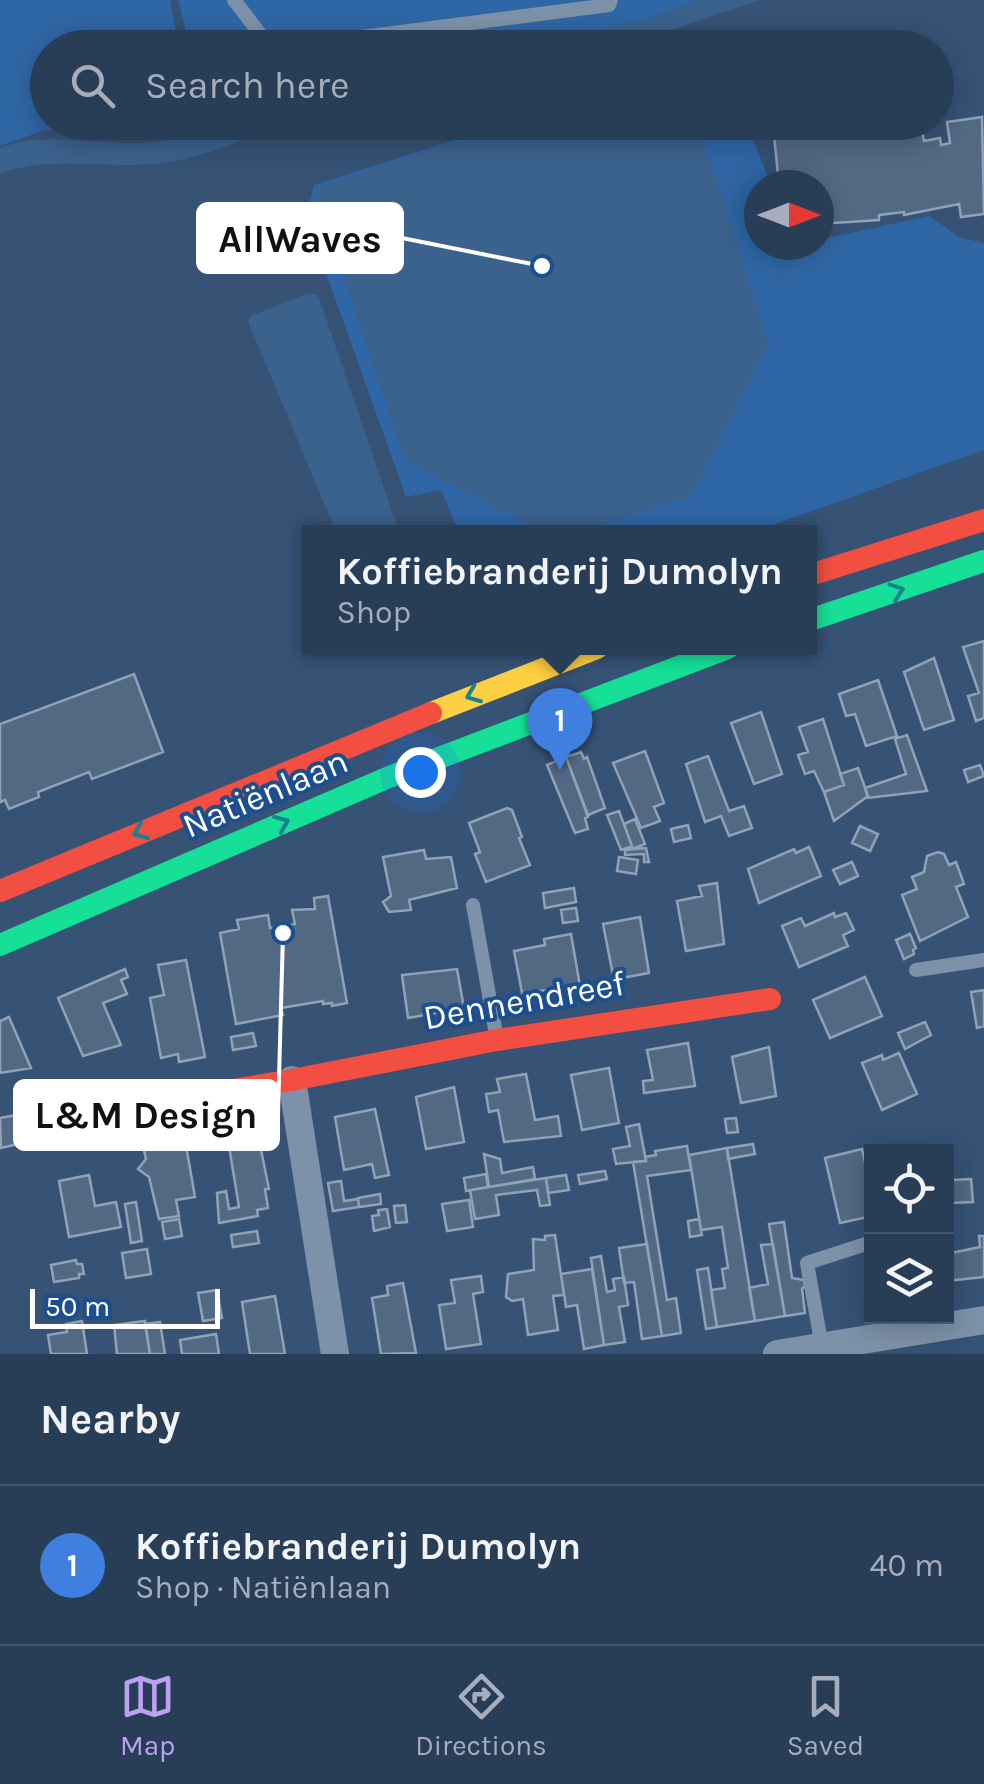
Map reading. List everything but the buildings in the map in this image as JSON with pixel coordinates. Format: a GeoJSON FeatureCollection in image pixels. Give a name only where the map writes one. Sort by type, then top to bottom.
{"type":"FeatureCollection","features":[{"type":"Feature","properties":{"kind":"main road"},"geometry":{"type":"LineString","coordinates":[[817,573],[984,520]]}},
{"type":"Feature","properties":{"kind":"main road"},"geometry":{"type":"LineString","coordinates":[[817,618],[984,563]]}},
{"type":"Feature","properties":{"kind":"main road","name":"Natiënlaan"},"geometry":{"type":"LineString","coordinates":[[0,891],[364,739],[579,655]]}},
{"type":"Feature","properties":{"kind":"main road","name":"Natiënlaan"},"geometry":{"type":"LineString","coordinates":[[0,945],[389,777],[706,655]]}},
{"type":"Feature","properties":{"kind":"main road","name":"Dennendreef"},"geometry":{"type":"LineString","coordinates":[[86,1116],[498,1040],[770,998]]}},
{"type":"Feature","properties":{"kind":"street"},"geometry":{"type":"LineString","coordinates":[[292,1080],[334,1354]]}},
{"type":"Feature","properties":{"kind":"street"},"geometry":{"type":"LineString","coordinates":[[777,1354],[984,1320]]}},
{"type":"Feature","properties":{"kind":"lane"},"geometry":{"type":"LineString","coordinates":[[234,0],[259,30]]}},
{"type":"Feature","properties":{"kind":"lane"},"geometry":{"type":"LineString","coordinates":[[411,30],[609,4],[611,0]]}},
{"type":"Feature","properties":{"kind":"lane"},"geometry":{"type":"LineString","coordinates":[[473,905],[498,1040]]}},
{"type":"Feature","properties":{"kind":"lane"},"geometry":{"type":"LineString","coordinates":[[916,970],[984,960]]}},
{"type":"Feature","properties":{"kind":"lane"},"geometry":{"type":"LineString","coordinates":[[822,1346],[807,1263],[864,1245]]}},
{"type":"Feature","properties":{"kind":"shaded area"},"geometry":{"type":"Polygon","coordinates":[[[0,0],[170,0],[176,30],[30,30],[30,135],[0,146],[0,0]]]}},
{"type":"Feature","properties":{"kind":"shaded area"},"geometry":{"type":"Polygon","coordinates":[[[178,0],[699,0],[648,19],[599,30],[186,30],[178,0]]]}},
{"type":"Feature","properties":{"kind":"shaded area"},"geometry":{"type":"Polygon","coordinates":[[[699,0],[760,0],[671,30],[597,30],[648,19],[699,0]]]}},
{"type":"Feature","properties":{"kind":"shaded area"},"geometry":{"type":"Polygon","coordinates":[[[245,140],[162,163],[39,165],[0,174],[0,148],[19,143],[245,140]]]}},
{"type":"Feature","properties":{"kind":"shaded area"},"geometry":{"type":"Polygon","coordinates":[[[456,140],[754,140],[765,170],[744,170],[744,260],[834,260],[834,237],[929,216],[959,237],[984,243],[984,450],[773,525],[456,525],[441,490],[406,497],[306,217],[314,185],[456,140]]]}},
{"type":"Feature","properties":{"kind":"shaded area"},"geometry":{"type":"Polygon","coordinates":[[[461,140],[703,140],[768,343],[691,496],[601,525],[530,525],[405,460],[314,188],[461,140]]]}},
{"type":"Feature","properties":{"kind":"shaded area"},"geometry":{"type":"Polygon","coordinates":[[[309,293],[318,295],[397,525],[333,525],[248,322],[250,316],[309,293]]]}},
{"type":"Feature","properties":{"kind":"traffic: fast"},"geometry":{"type":"LineString","coordinates":[[817,618],[984,561]]}},
{"type":"Feature","properties":{"kind":"traffic: fast"},"geometry":{"type":"LineString","coordinates":[[0,945],[389,777],[710,655]]}},
{"type":"Feature","properties":{"kind":"traffic: slow"},"geometry":{"type":"LineString","coordinates":[[431,713],[579,655]]}},
{"type":"Feature","properties":{"kind":"traffic: jam"},"geometry":{"type":"LineString","coordinates":[[817,573],[984,520]]}},
{"type":"Feature","properties":{"kind":"traffic: jam"},"geometry":{"type":"LineString","coordinates":[[0,891],[431,713]]}},
{"type":"Feature","properties":{"kind":"traffic: jam"},"geometry":{"type":"LineString","coordinates":[[86,1115],[497,1040],[770,999]]}},
{"type":"Feature","properties":{"kind":"place","name":"AllWaves"},"geometry":{"type":"Point","coordinates":[542,266]}},
{"type":"Feature","properties":{"kind":"place","name":"Koffiebranderij Dumolyn"},"geometry":{"type":"Point","coordinates":[560,770]}},
{"type":"Feature","properties":{"kind":"place","name":"L&M Design"},"geometry":{"type":"Point","coordinates":[283,933]}}]}
